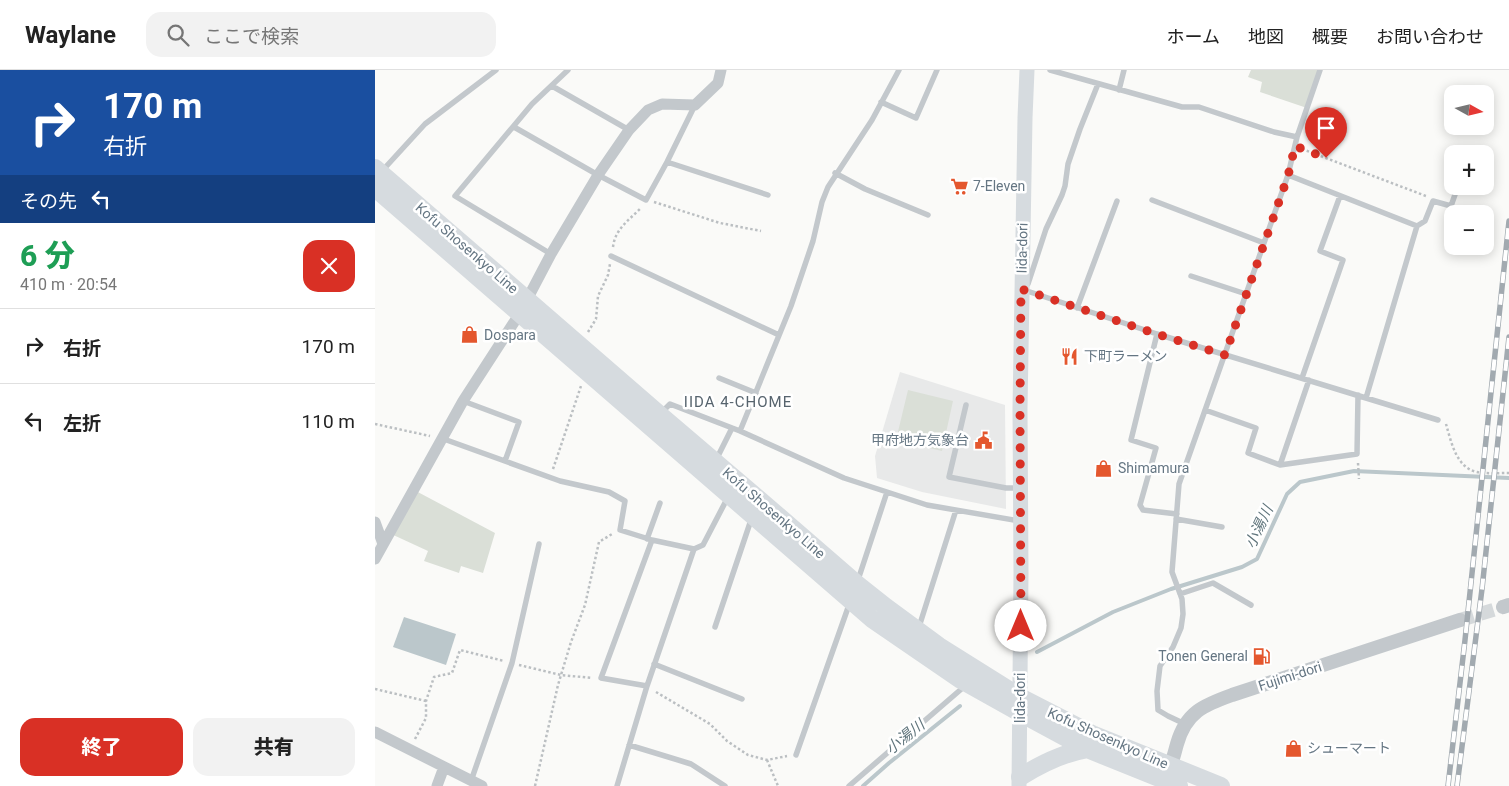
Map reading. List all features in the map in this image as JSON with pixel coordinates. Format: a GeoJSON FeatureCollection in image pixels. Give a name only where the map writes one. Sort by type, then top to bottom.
{"type":"FeatureCollection","features":[{"type":"Feature","properties":{"kind":"main road","name":"Iida-dori"},"geometry":{"type":"LineString","coordinates":[[1019,781],[1025,112],[1027,70]]}},
{"type":"Feature","properties":{"kind":"main road","name":"Kofu Shosenkyo Line"},"geometry":{"type":"LineString","coordinates":[[376,177],[524,307],[587,372],[733,488],[854,592],[887,629],[922,655],[968,684],[1092,734],[1179,786]]}},
{"type":"Feature","properties":{"kind":"main road","name":"Kofu Shosenkyo Line"},"geometry":{"type":"LineString","coordinates":[[524,307],[580,345],[715,462],[753,516],[854,592],[918,630],[1020,705],[1087,749],[1162,777],[1221,786]]}},
{"type":"Feature","properties":{"kind":"main road"},"geometry":{"type":"LineString","coordinates":[[1019,781],[1034,768],[1073,751],[1087,749]]}},
{"type":"Feature","properties":{"kind":"street"},"geometry":{"type":"LineString","coordinates":[[375,559],[441,438],[524,307],[551,254],[598,175],[629,130],[648,110],[662,104],[695,105],[718,83],[721,70]]}},
{"type":"Feature","properties":{"kind":"street"},"geometry":{"type":"LineString","coordinates":[[375,522],[383,544]]}},
{"type":"Feature","properties":{"kind":"street","name":"Fujimi-dori"},"geometry":{"type":"LineString","coordinates":[[1162,777],[1185,724],[1203,706],[1460,620]]}},
{"type":"Feature","properties":{"kind":"street"},"geometry":{"type":"LineString","coordinates":[[375,732],[476,783]]}},
{"type":"Feature","properties":{"kind":"street"},"geometry":{"type":"LineString","coordinates":[[437,786],[444,767]]}},
{"type":"Feature","properties":{"kind":"lane"},"geometry":{"type":"LineString","coordinates":[[376,177],[425,124],[496,70]]}},
{"type":"Feature","properties":{"kind":"lane"},"geometry":{"type":"LineString","coordinates":[[551,254],[455,196],[514,127],[531,104],[569,70]]}},
{"type":"Feature","properties":{"kind":"lane"},"geometry":{"type":"LineString","coordinates":[[740,431],[779,335],[813,240],[822,202],[828,187],[835,173],[872,120],[899,70]]}},
{"type":"Feature","properties":{"kind":"lane"},"geometry":{"type":"LineString","coordinates":[[881,102],[915,118],[937,70]]}},
{"type":"Feature","properties":{"kind":"lane"},"geometry":{"type":"LineString","coordinates":[[1050,70],[1182,107],[1199,107],[1274,132],[1297,137]]}},
{"type":"Feature","properties":{"kind":"lane"},"geometry":{"type":"LineString","coordinates":[[1119,90],[1124,70]]}},
{"type":"Feature","properties":{"kind":"lane"},"geometry":{"type":"LineString","coordinates":[[1185,724],[1158,710],[1160,666],[1173,647],[1183,614],[1172,572],[1179,484],[1288,176],[1297,137],[1320,70]]}},
{"type":"Feature","properties":{"kind":"lane"},"geometry":{"type":"LineString","coordinates":[[1098,84],[1068,164],[1063,190],[1046,228],[1024,290],[1157,334],[1439,420]]}},
{"type":"Feature","properties":{"kind":"lane"},"geometry":{"type":"LineString","coordinates":[[552,86],[629,130]]}},
{"type":"Feature","properties":{"kind":"lane"},"geometry":{"type":"LineString","coordinates":[[514,127],[646,200],[695,105]]}},
{"type":"Feature","properties":{"kind":"lane"},"geometry":{"type":"LineString","coordinates":[[667,162],[768,195]]}},
{"type":"Feature","properties":{"kind":"lane"},"geometry":{"type":"LineString","coordinates":[[835,173],[928,215]]}},
{"type":"Feature","properties":{"kind":"lane"},"geometry":{"type":"LineString","coordinates":[[1288,176],[1417,226]]}},
{"type":"Feature","properties":{"kind":"lane"},"geometry":{"type":"LineString","coordinates":[[1366,398],[1417,226],[1425,221],[1433,201],[1451,206],[1455,195]]}},
{"type":"Feature","properties":{"kind":"lane"},"geometry":{"type":"LineString","coordinates":[[1302,378],[1343,260],[1320,251],[1340,196]]}},
{"type":"Feature","properties":{"kind":"lane"},"geometry":{"type":"LineString","coordinates":[[1151,200],[1264,243]]}},
{"type":"Feature","properties":{"kind":"lane"},"geometry":{"type":"LineString","coordinates":[[1077,308],[1117,201]]}},
{"type":"Feature","properties":{"kind":"lane"},"geometry":{"type":"LineString","coordinates":[[611,256],[779,335]]}},
{"type":"Feature","properties":{"kind":"lane"},"geometry":{"type":"LineString","coordinates":[[1191,276],[1246,294]]}},
{"type":"Feature","properties":{"kind":"lane"},"geometry":{"type":"LineString","coordinates":[[1157,334],[1131,440],[1156,448],[1140,504],[1143,510],[1223,527]]}},
{"type":"Feature","properties":{"kind":"lane"},"geometry":{"type":"LineString","coordinates":[[719,378],[756,393]]}},
{"type":"Feature","properties":{"kind":"lane"},"geometry":{"type":"LineString","coordinates":[[1280,465],[1309,380]]}},
{"type":"Feature","properties":{"kind":"lane"},"geometry":{"type":"LineString","coordinates":[[1205,410],[1256,428],[1247,453],[1280,465],[1357,454],[1358,396]]}},
{"type":"Feature","properties":{"kind":"lane"},"geometry":{"type":"LineString","coordinates":[[463,401],[519,422],[505,461]]}},
{"type":"Feature","properties":{"kind":"lane"},"geometry":{"type":"LineString","coordinates":[[659,414],[671,404],[740,431],[836,475],[927,505],[1021,522]]}},
{"type":"Feature","properties":{"kind":"lane"},"geometry":{"type":"LineString","coordinates":[[966,405],[949,477],[1006,488],[1021,488]]}},
{"type":"Feature","properties":{"kind":"lane"},"geometry":{"type":"LineString","coordinates":[[715,462],[732,428]]}},
{"type":"Feature","properties":{"kind":"lane"},"geometry":{"type":"LineString","coordinates":[[441,438],[561,481],[609,492],[625,501],[620,530],[694,549],[703,545],[733,488]]}},
{"type":"Feature","properties":{"kind":"lane"},"geometry":{"type":"LineString","coordinates":[[795,755],[854,592],[887,492]]}},
{"type":"Feature","properties":{"kind":"lane"},"geometry":{"type":"LineString","coordinates":[[647,686],[601,678],[650,539],[660,503]]}},
{"type":"Feature","properties":{"kind":"lane"},"geometry":{"type":"LineString","coordinates":[[918,630],[956,510]]}},
{"type":"Feature","properties":{"kind":"lane"},"geometry":{"type":"LineString","coordinates":[[715,627],[753,516]]}},
{"type":"Feature","properties":{"kind":"lane"},"geometry":{"type":"LineString","coordinates":[[476,783],[512,663],[539,544]]}},
{"type":"Feature","properties":{"kind":"lane"},"geometry":{"type":"LineString","coordinates":[[617,786],[654,664],[694,549]]}},
{"type":"Feature","properties":{"kind":"lane"},"geometry":{"type":"LineString","coordinates":[[1179,593],[1213,584],[1251,604]]}},
{"type":"Feature","properties":{"kind":"lane"},"geometry":{"type":"LineString","coordinates":[[654,664],[742,699]]}},
{"type":"Feature","properties":{"kind":"lane"},"geometry":{"type":"LineString","coordinates":[[849,786],[968,684]]}},
{"type":"Feature","properties":{"kind":"lane"},"geometry":{"type":"LineString","coordinates":[[629,745],[691,764],[725,786]]}},
{"type":"Feature","properties":{"kind":"path"},"geometry":{"type":"LineString","coordinates":[[1295,146],[1428,196],[1433,201]]}},
{"type":"Feature","properties":{"kind":"path"},"geometry":{"type":"LineString","coordinates":[[580,345],[596,319],[599,296],[608,275],[614,240],[628,218],[640,209],[646,200],[720,223],[761,231]]}},
{"type":"Feature","properties":{"kind":"path"},"geometry":{"type":"LineString","coordinates":[[550,477],[587,372]]}},
{"type":"Feature","properties":{"kind":"path"},"geometry":{"type":"LineString","coordinates":[[1439,420],[1446,423],[1455,453],[1465,466],[1476,472],[1509,473]]}},
{"type":"Feature","properties":{"kind":"path"},"geometry":{"type":"LineString","coordinates":[[375,424],[441,438]]}},
{"type":"Feature","properties":{"kind":"path"},"geometry":{"type":"LineString","coordinates":[[1357,462],[1359,479]]}},
{"type":"Feature","properties":{"kind":"path"},"geometry":{"type":"LineString","coordinates":[[535,786],[561,675],[585,605],[599,542],[620,530]]}},
{"type":"Feature","properties":{"kind":"path"},"geometry":{"type":"LineString","coordinates":[[409,749],[426,718],[426,700],[434,677],[452,674],[460,650],[561,675],[601,678]]}},
{"type":"Feature","properties":{"kind":"path"},"geometry":{"type":"LineString","coordinates":[[647,686],[710,724],[727,741],[748,755],[767,760],[795,755]]}},
{"type":"Feature","properties":{"kind":"path"},"geometry":{"type":"LineString","coordinates":[[375,689],[426,700]]}},
{"type":"Feature","properties":{"kind":"path"},"geometry":{"type":"LineString","coordinates":[[767,760],[778,786]]}},
{"type":"Feature","properties":{"kind":"shaded area"},"geometry":{"type":"Polygon","coordinates":[[[1251,70],[1320,70],[1307,108],[1260,92],[1262,82],[1248,77],[1251,70]]]}},
{"type":"Feature","properties":{"kind":"shaded area"},"geometry":{"type":"Polygon","coordinates":[[[900,372],[1005,405],[1006,509],[922,492],[877,478],[875,456],[900,372]]]}},
{"type":"Feature","properties":{"kind":"shaded area"},"geometry":{"type":"Polygon","coordinates":[[[908,390],[953,401],[942,451],[896,440],[908,390]]]}},
{"type":"Feature","properties":{"kind":"shaded area"},"geometry":{"type":"Polygon","coordinates":[[[414,490],[495,533],[483,573],[461,566],[459,573],[424,561],[428,551],[389,533],[414,490]]]}},
{"type":"Feature","properties":{"kind":"shaded area"},"geometry":{"type":"Polygon","coordinates":[[[404,617],[456,634],[446,665],[393,647],[404,617]]]}},
{"type":"Feature","properties":{"kind":"waterway","name":"小湯川"},"geometry":{"type":"LineString","coordinates":[[1037,652],[1113,612],[1171,589],[1242,567],[1257,559],[1287,494],[1300,482],[1354,471],[1509,478]]}},
{"type":"Feature","properties":{"kind":"waterway","name":"小湯川"},"geometry":{"type":"LineString","coordinates":[[863,786],[960,706]]}},
{"type":"Feature","properties":{"kind":"tunnel"},"geometry":{"type":"LineString","coordinates":[[1460,620],[1503,607]]}},
{"type":"Feature","properties":{"kind":"railway"},"geometry":{"type":"LineString","coordinates":[[1448,786],[1509,221]]}},
{"type":"Feature","properties":{"kind":"railway"},"geometry":{"type":"LineString","coordinates":[[1457,786],[1482,589],[1509,337]]}},
{"type":"Feature","properties":{"kind":"place","name":"7-Eleven"},"geometry":{"type":"Point","coordinates":[959,186]}},
{"type":"Feature","properties":{"kind":"place","name":"Dospara"},"geometry":{"type":"Point","coordinates":[470,335]}},
{"type":"Feature","properties":{"kind":"place","name":"下町ラーメン"},"geometry":{"type":"Point","coordinates":[1070,356]}},
{"type":"Feature","properties":{"kind":"place","name":"甲府地方気象台"},"geometry":{"type":"Point","coordinates":[983,440]}},
{"type":"Feature","properties":{"kind":"place","name":"Shimamura"},"geometry":{"type":"Point","coordinates":[1104,468]}},
{"type":"Feature","properties":{"kind":"place","name":"Tonen General"},"geometry":{"type":"Point","coordinates":[1262,656]}},
{"type":"Feature","properties":{"kind":"place","name":"シューマート"},"geometry":{"type":"Point","coordinates":[1293,748]}},
{"type":"Feature","properties":{"kind":"district","name":"IIDA 4-CHOME"},"geometry":{"type":"Point","coordinates":[738,402]}},
{"type":"Feature","properties":{"kind":"route"},"geometry":{"type":"LineString","coordinates":[[1021,626],[1021,289],[1225,355],[1288,176],[1295,146],[1326,158]]}}]}
